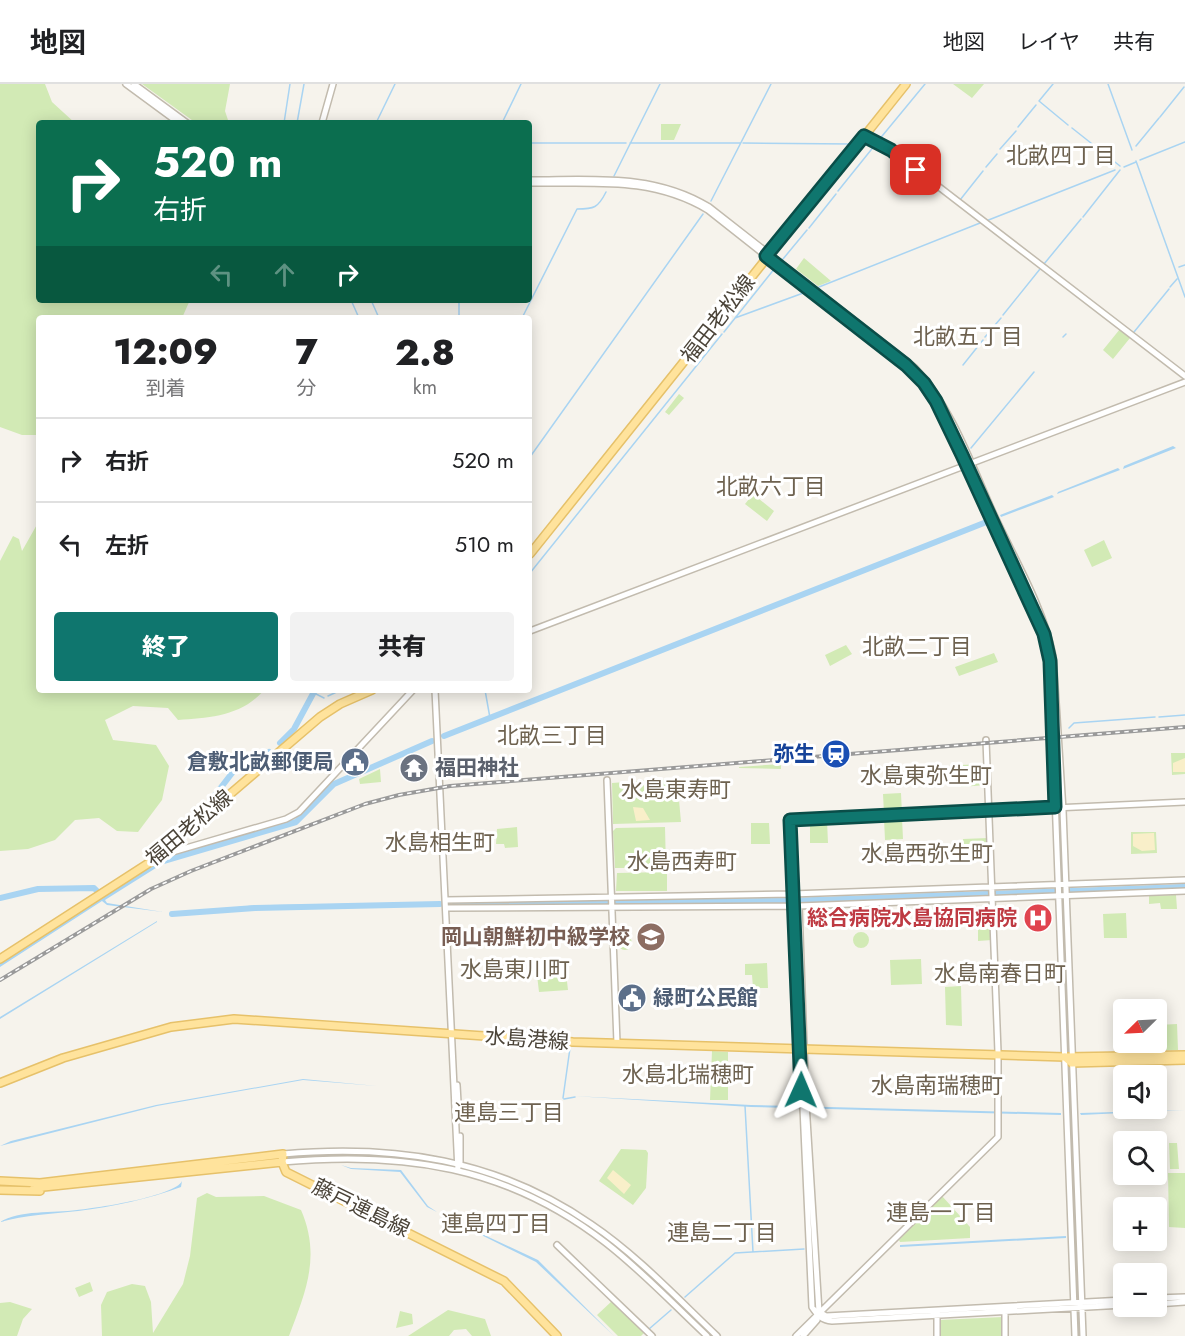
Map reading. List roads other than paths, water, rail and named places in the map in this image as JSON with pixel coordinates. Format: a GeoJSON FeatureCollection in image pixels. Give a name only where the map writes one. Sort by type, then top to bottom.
{"type":"FeatureCollection","features":[{"type":"Feature","properties":{"kind":"main road","name":"福田老松線"},"geometry":{"type":"LineString","coordinates":[[532,551],[906,84]]}},
{"type":"Feature","properties":{"kind":"main road","name":"福田老松線"},"geometry":{"type":"LineString","coordinates":[[0,959],[152,861],[320,717],[339,704],[365,693]]}},
{"type":"Feature","properties":{"kind":"main road","name":"水島港線"},"geometry":{"type":"LineString","coordinates":[[0,1083],[107,1044],[202,1021],[234,1019],[617,1043],[1069,1059],[1185,1060]]}},
{"type":"Feature","properties":{"kind":"main road","name":"水島港線"},"geometry":{"type":"LineString","coordinates":[[1069,1059],[1185,1055]]}},
{"type":"Feature","properties":{"kind":"main road"},"geometry":{"type":"LineString","coordinates":[[0,1179],[49,1182],[282,1158]]}},
{"type":"Feature","properties":{"kind":"main road"},"geometry":{"type":"LineString","coordinates":[[0,1188],[63,1186],[282,1158]]}},
{"type":"Feature","properties":{"kind":"main road","name":"藤戸連島線"},"geometry":{"type":"LineString","coordinates":[[282,1158],[286,1172],[504,1281],[557,1336]]}},
{"type":"Feature","properties":{"kind":"street"},"geometry":{"type":"LineString","coordinates":[[126,84],[175,120]]}},
{"type":"Feature","properties":{"kind":"street"},"geometry":{"type":"LineString","coordinates":[[134,84],[183,120]]}},
{"type":"Feature","properties":{"kind":"street"},"geometry":{"type":"LineString","coordinates":[[323,120],[333,84]]}},
{"type":"Feature","properties":{"kind":"street"},"geometry":{"type":"LineString","coordinates":[[864,136],[891,150],[1185,376]]}},
{"type":"Feature","properties":{"kind":"street"},"geometry":{"type":"LineString","coordinates":[[532,182],[627,180],[670,188],[709,207],[915,368],[936,394],[969,464],[1048,633],[1053,656],[1065,891],[1077,1305],[1075,1336]]}},
{"type":"Feature","properties":{"kind":"street"},"geometry":{"type":"LineString","coordinates":[[532,629],[1185,382]]}},
{"type":"Feature","properties":{"kind":"street"},"geometry":{"type":"LineString","coordinates":[[969,464],[1046,641],[1051,682],[1058,891],[1069,1059],[1076,1283],[1071,1298],[1058,1306]]}},
{"type":"Feature","properties":{"kind":"street"},"geometry":{"type":"LineString","coordinates":[[169,853],[286,819],[299,813],[410,693]]}},
{"type":"Feature","properties":{"kind":"street"},"geometry":{"type":"LineString","coordinates":[[435,693],[459,1166]]}},
{"type":"Feature","properties":{"kind":"street"},"geometry":{"type":"LineString","coordinates":[[796,1336],[820,1315],[998,1137],[998,1055],[987,740]]}},
{"type":"Feature","properties":{"kind":"street"},"geometry":{"type":"LineString","coordinates":[[607,780],[617,1043]]}},
{"type":"Feature","properties":{"kind":"street"},"geometry":{"type":"LineString","coordinates":[[802,1050],[790,820],[1185,802]]}},
{"type":"Feature","properties":{"kind":"street"},"geometry":{"type":"LineString","coordinates":[[446,900],[612,903],[794,901],[1065,891],[1185,880]]}},
{"type":"Feature","properties":{"kind":"street"},"geometry":{"type":"LineString","coordinates":[[446,908],[794,901],[993,892],[1185,891]]}},
{"type":"Feature","properties":{"kind":"street"},"geometry":{"type":"LineString","coordinates":[[794,901],[800,926],[802,1050],[812,1307],[812,1317],[806,1327]]}},
{"type":"Feature","properties":{"kind":"street"},"geometry":{"type":"LineString","coordinates":[[456,1093],[459,1166]]}},
{"type":"Feature","properties":{"kind":"street"},"geometry":{"type":"LineString","coordinates":[[803,1336],[820,1315],[817,1300],[804,1108]]}},
{"type":"Feature","properties":{"kind":"street"},"geometry":{"type":"LineString","coordinates":[[282,1158],[366,1150],[449,1158],[457,1149]]}},
{"type":"Feature","properties":{"kind":"street"},"geometry":{"type":"LineString","coordinates":[[424,1157],[530,1189],[592,1224],[628,1252],[717,1336]]}},
{"type":"Feature","properties":{"kind":"street"},"geometry":{"type":"LineString","coordinates":[[282,1158],[378,1158],[459,1166],[527,1195],[578,1223],[623,1257],[707,1336]]}},
{"type":"Feature","properties":{"kind":"street"},"geometry":{"type":"LineString","coordinates":[[557,1245],[649,1333]]}},
{"type":"Feature","properties":{"kind":"street"},"geometry":{"type":"LineString","coordinates":[[1076,1283],[1084,1298],[1113,1304]]}},
{"type":"Feature","properties":{"kind":"street"},"geometry":{"type":"LineString","coordinates":[[1167,1298],[1185,1297]]}},
{"type":"Feature","properties":{"kind":"street"},"geometry":{"type":"LineString","coordinates":[[817,1300],[820,1305],[827,1307],[833,1318]]}},
{"type":"Feature","properties":{"kind":"street"},"geometry":{"type":"LineString","coordinates":[[812,1307],[820,1315],[833,1318],[1113,1302]]}},
{"type":"Feature","properties":{"kind":"street"},"geometry":{"type":"LineString","coordinates":[[1167,1303],[1185,1302]]}},
{"type":"Feature","properties":{"kind":"street"},"geometry":{"type":"LineString","coordinates":[[1082,1328],[1086,1311],[1104,1303]]}},
{"type":"Feature","properties":{"kind":"street"},"geometry":{"type":"LineString","coordinates":[[1077,1305],[1083,1336]]}},
{"type":"Feature","properties":{"kind":"street"},"geometry":{"type":"LineString","coordinates":[[1058,1306],[1070,1312],[1075,1328]]}},
{"type":"Feature","properties":{"kind":"street"},"geometry":{"type":"LineString","coordinates":[[1005,1309],[1005,1336]]}},
{"type":"Feature","properties":{"kind":"street"},"geometry":{"type":"LineString","coordinates":[[937,1313],[937,1336]]}},
{"type":"Feature","properties":{"kind":"street"},"geometry":{"type":"LineString","coordinates":[[813,1326],[833,1318]]}},
{"type":"Feature","properties":{"kind":"water"},"geometry":{"type":"Polygon","coordinates":[[[1173,446],[1176,448],[1123,469],[1124,466],[1173,446]]]}},
{"type":"Feature","properties":{"kind":"water"},"geometry":{"type":"Polygon","coordinates":[[[1118,468],[1120,470],[1057,494],[1058,492],[1118,468]]]}},
{"type":"Feature","properties":{"kind":"water"},"geometry":{"type":"Polygon","coordinates":[[[1052,495],[1054,497],[1001,517],[1000,515],[1052,495]]]}},
{"type":"Feature","properties":{"kind":"water"},"geometry":{"type":"Polygon","coordinates":[[[166,857],[167,861],[105,900],[107,903],[163,912],[107,905],[102,901],[0,967],[0,963],[166,857]]]}},
{"type":"Feature","properties":{"kind":"water"},"geometry":{"type":"Polygon","coordinates":[[[157,922],[0,1019],[0,1017],[157,922]]]}},
{"type":"Feature","properties":{"kind":"water"},"geometry":{"type":"Polygon","coordinates":[[[303,1079],[377,1086],[303,1080],[157,1106],[0,1146],[11,1141],[156,1105],[303,1079]]]}},
{"type":"Feature","properties":{"kind":"water"},"geometry":{"type":"Polygon","coordinates":[[[573,1096],[751,1105],[1061,1113],[1061,1115],[751,1107],[573,1096]]]}},
{"type":"Feature","properties":{"kind":"water"},"geometry":{"type":"Polygon","coordinates":[[[1113,1112],[1081,1115],[1080,1113],[1113,1112]]]}},
{"type":"Feature","properties":{"kind":"water"},"geometry":{"type":"Polygon","coordinates":[[[341,1165],[351,1168],[401,1170],[428,1206],[437,1212],[427,1207],[400,1172],[351,1169],[341,1165]]]}},
{"type":"Feature","properties":{"kind":"water"},"geometry":{"type":"Polygon","coordinates":[[[182,1181],[181,1187],[167,1192],[176,1186],[182,1181]]]}},
{"type":"Feature","properties":{"kind":"water"},"geometry":{"type":"Polygon","coordinates":[[[162,1193],[130,1202],[91,1209],[29,1216],[0,1222],[17,1215],[118,1204],[162,1193]]]}},
{"type":"Feature","properties":{"kind":"water"},"geometry":{"type":"Polygon","coordinates":[[[439,1214],[538,1260],[614,1336],[536,1262],[439,1214]]]}},
{"type":"Feature","properties":{"kind":"water"},"geometry":{"type":"Polygon","coordinates":[[[1066,1236],[1066,1238],[900,1247],[900,1245],[1066,1236]]]}},
{"type":"Feature","properties":{"kind":"waterway"},"geometry":{"type":"LineString","coordinates":[[284,120],[290,84]]}},
{"type":"Feature","properties":{"kind":"waterway"},"geometry":{"type":"LineString","coordinates":[[298,120],[304,84]]}},
{"type":"Feature","properties":{"kind":"waterway"},"geometry":{"type":"LineString","coordinates":[[377,120],[395,84]]}},
{"type":"Feature","properties":{"kind":"waterway"},"geometry":{"type":"LineString","coordinates":[[503,120],[521,84]]}},
{"type":"Feature","properties":{"kind":"waterway"},"geometry":{"type":"LineString","coordinates":[[614,176],[660,84]]}},
{"type":"Feature","properties":{"kind":"waterway"},"geometry":{"type":"LineString","coordinates":[[711,201],[771,84]]}},
{"type":"Feature","properties":{"kind":"waterway"},"geometry":{"type":"LineString","coordinates":[[878,141],[925,84]]}},
{"type":"Feature","properties":{"kind":"waterway"},"geometry":{"type":"LineString","coordinates":[[1053,84],[1039,101],[1068,125]]}},
{"type":"Feature","properties":{"kind":"waterway"},"geometry":{"type":"LineString","coordinates":[[1108,84],[1132,150]]}},
{"type":"Feature","properties":{"kind":"waterway"},"geometry":{"type":"LineString","coordinates":[[1160,117],[1184,87]]}},
{"type":"Feature","properties":{"kind":"waterway"},"geometry":{"type":"LineString","coordinates":[[1018,127],[1036,105]]}},
{"type":"Feature","properties":{"kind":"waterway"},"geometry":{"type":"LineString","coordinates":[[1136,146],[1159,118]]}},
{"type":"Feature","properties":{"kind":"waterway"},"geometry":{"type":"LineString","coordinates":[[1072,128],[1120,166]]}},
{"type":"Feature","properties":{"kind":"waterway"},"geometry":{"type":"LineString","coordinates":[[1000,149],[1016,131]]}},
{"type":"Feature","properties":{"kind":"waterway"},"geometry":{"type":"LineString","coordinates":[[883,140],[916,166]]}},
{"type":"Feature","properties":{"kind":"waterway"},"geometry":{"type":"LineString","coordinates":[[1140,160],[1185,142]]}},
{"type":"Feature","properties":{"kind":"waterway"},"geometry":{"type":"LineString","coordinates":[[532,143],[626,143]]}},
{"type":"Feature","properties":{"kind":"waterway"},"geometry":{"type":"LineString","coordinates":[[630,143],[740,143]]}},
{"type":"Feature","properties":{"kind":"waterway"},"geometry":{"type":"LineString","coordinates":[[743,143],[852,144]]}},
{"type":"Feature","properties":{"kind":"waterway"},"geometry":{"type":"LineString","coordinates":[[838,191],[875,145]]}},
{"type":"Feature","properties":{"kind":"waterway"},"geometry":{"type":"LineString","coordinates":[[986,167],[997,154]]}},
{"type":"Feature","properties":{"kind":"waterway"},"geometry":{"type":"LineString","coordinates":[[1136,161],[1185,297]]}},
{"type":"Feature","properties":{"kind":"waterway"},"geometry":{"type":"LineString","coordinates":[[1124,167],[1136,162]]}},
{"type":"Feature","properties":{"kind":"waterway"},"geometry":{"type":"LineString","coordinates":[[920,169],[939,183]]}},
{"type":"Feature","properties":{"kind":"waterway"},"geometry":{"type":"LineString","coordinates":[[986,221],[1115,170]]}},
{"type":"Feature","properties":{"kind":"waterway"},"geometry":{"type":"LineString","coordinates":[[1083,217],[1120,170]]}},
{"type":"Feature","properties":{"kind":"waterway"},"geometry":{"type":"LineString","coordinates":[[960,200],[983,171]]}},
{"type":"Feature","properties":{"kind":"waterway"},"geometry":{"type":"LineString","coordinates":[[532,298],[577,209],[588,209],[595,206],[606,192]]}},
{"type":"Feature","properties":{"kind":"waterway"},"geometry":{"type":"LineString","coordinates":[[809,228],[836,194]]}},
{"type":"Feature","properties":{"kind":"waterway"},"geometry":{"type":"LineString","coordinates":[[532,454],[703,214]]}},
{"type":"Feature","properties":{"kind":"waterway"},"geometry":{"type":"LineString","coordinates":[[1044,264],[1081,219]]}},
{"type":"Feature","properties":{"kind":"waterway"},"geometry":{"type":"LineString","coordinates":[[819,287],[980,223]]}},
{"type":"Feature","properties":{"kind":"waterway"},"geometry":{"type":"LineString","coordinates":[[783,259],[807,230]]}},
{"type":"Feature","properties":{"kind":"waterway"},"geometry":{"type":"LineString","coordinates":[[1179,267],[1185,265]]}},
{"type":"Feature","properties":{"kind":"waterway"},"geometry":{"type":"LineString","coordinates":[[724,332],[775,268]]}},
{"type":"Feature","properties":{"kind":"waterway"},"geometry":{"type":"LineString","coordinates":[[1003,315],[1040,269]]}},
{"type":"Feature","properties":{"kind":"waterway"},"geometry":{"type":"LineString","coordinates":[[1170,287],[1177,279]]}},
{"type":"Feature","properties":{"kind":"waterway"},"geometry":{"type":"LineString","coordinates":[[1134,332],[1169,289]]}},
{"type":"Feature","properties":{"kind":"waterway"},"geometry":{"type":"LineString","coordinates":[[735,318],[806,292]]}},
{"type":"Feature","properties":{"kind":"waterway"},"geometry":{"type":"LineString","coordinates":[[352,303],[358,315]]}},
{"type":"Feature","properties":{"kind":"waterway"},"geometry":{"type":"LineString","coordinates":[[372,303],[378,315]]}},
{"type":"Feature","properties":{"kind":"waterway"},"geometry":{"type":"LineString","coordinates":[[459,303],[459,315]]}},
{"type":"Feature","properties":{"kind":"waterway"},"geometry":{"type":"LineString","coordinates":[[524,315],[530,303]]}},
{"type":"Feature","properties":{"kind":"waterway"},"geometry":{"type":"LineString","coordinates":[[532,546],[726,303]]}},
{"type":"Feature","properties":{"kind":"waterway"},"geometry":{"type":"LineString","coordinates":[[995,325],[1001,318]]}},
{"type":"Feature","properties":{"kind":"waterway"},"geometry":{"type":"LineString","coordinates":[[985,337],[993,328]]}},
{"type":"Feature","properties":{"kind":"waterway"},"geometry":{"type":"LineString","coordinates":[[532,571],[722,334]]}},
{"type":"Feature","properties":{"kind":"waterway"},"geometry":{"type":"LineString","coordinates":[[1063,337],[1066,334]]}},
{"type":"Feature","properties":{"kind":"waterway"},"geometry":{"type":"LineString","coordinates":[[963,365],[983,340]]}},
{"type":"Feature","properties":{"kind":"waterway"},"geometry":{"type":"LineString","coordinates":[[971,448],[1034,372]]}},
{"type":"Feature","properties":{"kind":"waterway"},"geometry":{"type":"LineString","coordinates":[[444,736],[989,521]]}},
{"type":"Feature","properties":{"kind":"waterway"},"geometry":{"type":"LineString","coordinates":[[280,743],[294,729],[313,693]]}},
{"type":"Feature","properties":{"kind":"waterway"},"geometry":{"type":"LineString","coordinates":[[314,693],[324,698]]}},
{"type":"Feature","properties":{"kind":"waterway"},"geometry":{"type":"LineString","coordinates":[[328,696],[334,693]]}},
{"type":"Feature","properties":{"kind":"waterway"},"geometry":{"type":"LineString","coordinates":[[486,693],[490,718]]}},
{"type":"Feature","properties":{"kind":"waterway"},"geometry":{"type":"LineString","coordinates":[[1159,717],[1185,715]]}},
{"type":"Feature","properties":{"kind":"waterway"},"geometry":{"type":"LineString","coordinates":[[1069,728],[1074,723],[1155,717]]}},
{"type":"Feature","properties":{"kind":"waterway"},"geometry":{"type":"LineString","coordinates":[[160,862],[296,822],[334,784],[432,741]]}},
{"type":"Feature","properties":{"kind":"waterway"},"geometry":{"type":"LineString","coordinates":[[178,830],[209,803],[239,764],[262,758],[269,752]]}},
{"type":"Feature","properties":{"kind":"waterway"},"geometry":{"type":"LineString","coordinates":[[1068,890],[1185,885]]}},
{"type":"Feature","properties":{"kind":"waterway"},"geometry":{"type":"LineString","coordinates":[[455,904],[789,901],[1185,887]]}},
{"type":"Feature","properties":{"kind":"waterway"},"geometry":{"type":"LineString","coordinates":[[0,898],[38,889],[94,888],[97,891]]}},
{"type":"Feature","properties":{"kind":"waterway"},"geometry":{"type":"LineString","coordinates":[[993,892],[1063,890]]}},
{"type":"Feature","properties":{"kind":"waterway"},"geometry":{"type":"LineString","coordinates":[[795,899],[988,892]]}},
{"type":"Feature","properties":{"kind":"waterway"},"geometry":{"type":"LineString","coordinates":[[474,902],[790,899]]}},
{"type":"Feature","properties":{"kind":"waterway"},"geometry":{"type":"LineString","coordinates":[[172,914],[255,906],[439,903]]}},
{"type":"Feature","properties":{"kind":"waterway"},"geometry":{"type":"LineString","coordinates":[[172,914],[255,908],[440,904]]}},
{"type":"Feature","properties":{"kind":"waterway"},"geometry":{"type":"LineString","coordinates":[[563,1098],[570,1048]]}},
{"type":"Feature","properties":{"kind":"waterway"},"geometry":{"type":"LineString","coordinates":[[564,1099],[575,1097]]}},
{"type":"Feature","properties":{"kind":"waterway"},"geometry":{"type":"LineString","coordinates":[[745,1106],[753,1252]]}},
{"type":"Feature","properties":{"kind":"waterway"},"geometry":{"type":"LineString","coordinates":[[685,1297],[735,1253],[804,1249]]}},
{"type":"Feature","properties":{"kind":"waterway"},"geometry":{"type":"LineString","coordinates":[[649,1329],[671,1310]]}},
{"type":"Feature","properties":{"kind":"railway"},"geometry":{"type":"LineString","coordinates":[[0,980],[151,889],[191,871],[365,804],[399,795],[450,786],[1185,727]]}},
{"type":"Feature","properties":{"kind":"place","name":"弥生"},"geometry":{"type":"Point","coordinates":[836,754]}},
{"type":"Feature","properties":{"kind":"place","name":"倉敷北畝郵便局"},"geometry":{"type":"Point","coordinates":[355,762]}},
{"type":"Feature","properties":{"kind":"place","name":"福田神社"},"geometry":{"type":"Point","coordinates":[414,768]}},
{"type":"Feature","properties":{"kind":"place","name":"総合病院水島協同病院"},"geometry":{"type":"Point","coordinates":[1038,918]}},
{"type":"Feature","properties":{"kind":"place","name":"岡山朝鮮初中級学校"},"geometry":{"type":"Point","coordinates":[651,937]}},
{"type":"Feature","properties":{"kind":"place","name":"緑町公民館"},"geometry":{"type":"Point","coordinates":[632,998]}},
{"type":"Feature","properties":{"kind":"district","name":"北畝四丁目"},"geometry":{"type":"Point","coordinates":[1061,155]}},
{"type":"Feature","properties":{"kind":"district","name":"北畝五丁目"},"geometry":{"type":"Point","coordinates":[968,336]}},
{"type":"Feature","properties":{"kind":"district","name":"北畝六丁目"},"geometry":{"type":"Point","coordinates":[771,486]}},
{"type":"Feature","properties":{"kind":"district","name":"北畝二丁目"},"geometry":{"type":"Point","coordinates":[917,646]}},
{"type":"Feature","properties":{"kind":"district","name":"北畝三丁目"},"geometry":{"type":"Point","coordinates":[552,735]}},
{"type":"Feature","properties":{"kind":"district","name":"水島東弥生町"},"geometry":{"type":"Point","coordinates":[926,775]}},
{"type":"Feature","properties":{"kind":"district","name":"水島東寿町"},"geometry":{"type":"Point","coordinates":[676,789]}},
{"type":"Feature","properties":{"kind":"district","name":"水島相生町"},"geometry":{"type":"Point","coordinates":[440,842]}},
{"type":"Feature","properties":{"kind":"district","name":"水島西弥生町"},"geometry":{"type":"Point","coordinates":[927,853]}},
{"type":"Feature","properties":{"kind":"district","name":"水島西寿町"},"geometry":{"type":"Point","coordinates":[682,861]}},
{"type":"Feature","properties":{"kind":"district","name":"水島東川町"},"geometry":{"type":"Point","coordinates":[515,969]}},
{"type":"Feature","properties":{"kind":"district","name":"水島南春日町"},"geometry":{"type":"Point","coordinates":[1000,973]}},
{"type":"Feature","properties":{"kind":"district","name":"水島北瑞穂町"},"geometry":{"type":"Point","coordinates":[688,1074]}},
{"type":"Feature","properties":{"kind":"district","name":"水島南瑞穂町"},"geometry":{"type":"Point","coordinates":[937,1085]}},
{"type":"Feature","properties":{"kind":"district","name":"連島三丁目"},"geometry":{"type":"Point","coordinates":[509,1112]}},
{"type":"Feature","properties":{"kind":"district","name":"連島一丁目"},"geometry":{"type":"Point","coordinates":[941,1212]}},
{"type":"Feature","properties":{"kind":"district","name":"連島四丁目"},"geometry":{"type":"Point","coordinates":[496,1223]}},
{"type":"Feature","properties":{"kind":"district","name":"連島二丁目"},"geometry":{"type":"Point","coordinates":[722,1232]}}]}
